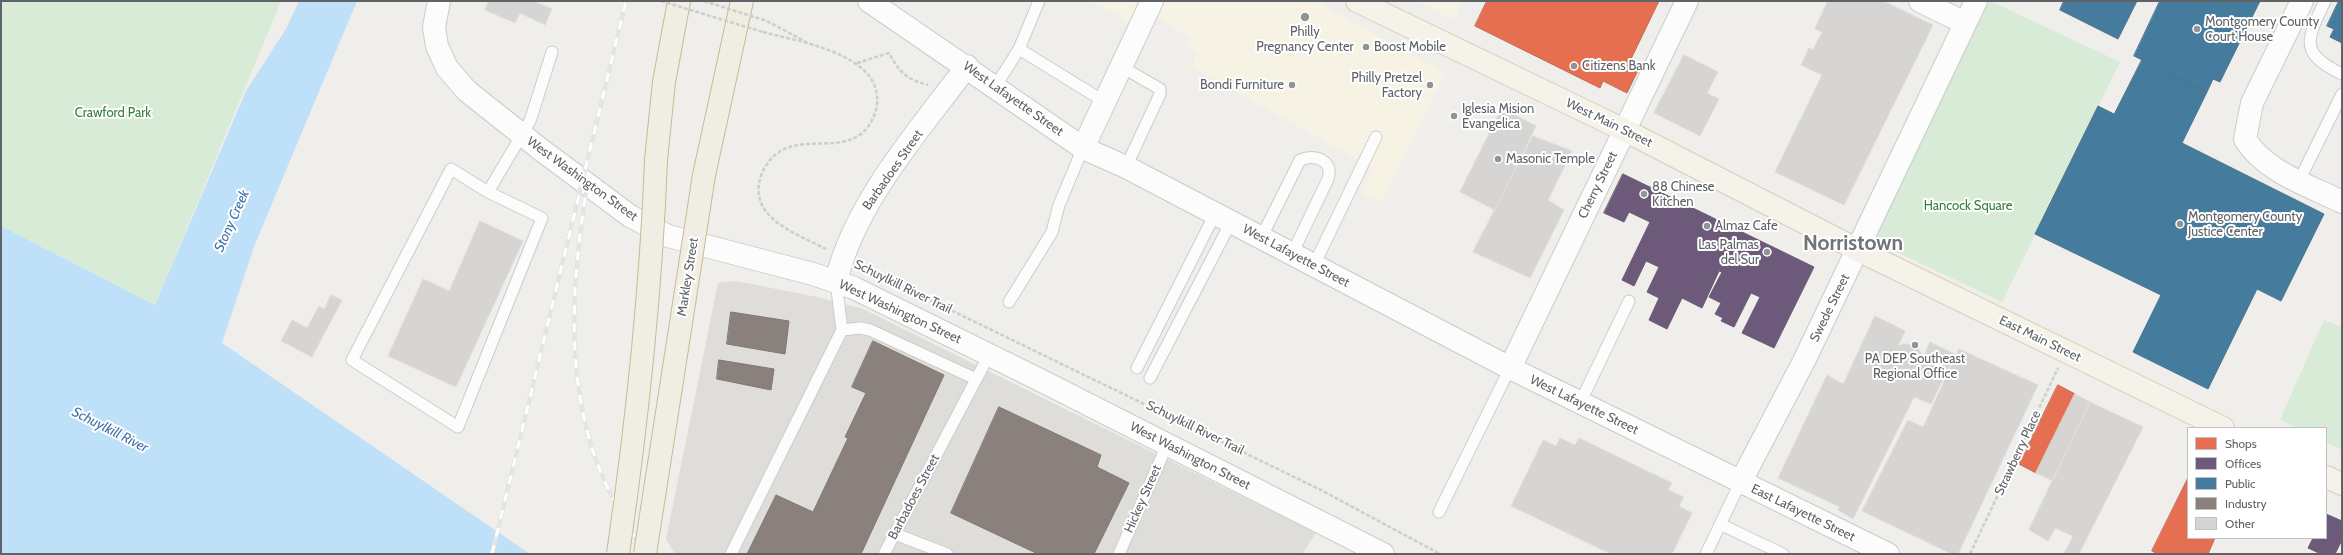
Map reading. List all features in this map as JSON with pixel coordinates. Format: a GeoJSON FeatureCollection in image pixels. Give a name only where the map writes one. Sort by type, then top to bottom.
{"type":"FeatureCollection","features":[{"type":"Feature","properties":{"kind":"highway"},"geometry":{"type":"LineString","coordinates":[[618,554],[637,415],[652,250],[656,160],[664,82],[678,1]]}},
{"type":"Feature","properties":{"kind":"highway","name":"Markley Street"},"geometry":{"type":"LineString","coordinates":[[646,554],[704,175],[742,1]]}},
{"type":"Feature","properties":{"kind":"main road","name":"West Main Street"},"geometry":{"type":"LineString","coordinates":[[1357,1],[1624,130],[1858,250]]}},
{"type":"Feature","properties":{"kind":"main road","name":"East Main Street"},"geometry":{"type":"LineString","coordinates":[[1858,250],[2221,427]]}},
{"type":"Feature","properties":{"kind":"main road"},"geometry":{"type":"LineString","coordinates":[[2327,477],[2342,484]]}},
{"type":"Feature","properties":{"kind":"street","name":"West Lafayette Street"},"geometry":{"type":"LineString","coordinates":[[869,1],[967,66],[1083,148],[1126,167],[1510,368],[1740,483]]}},
{"type":"Feature","properties":{"kind":"street"},"geometry":{"type":"LineString","coordinates":[[1083,148],[1152,1]]}},
{"type":"Feature","properties":{"kind":"street","name":"Cherry Street"},"geometry":{"type":"LineString","coordinates":[[1510,368],[1687,1]]}},
{"type":"Feature","properties":{"kind":"street"},"geometry":{"type":"LineString","coordinates":[[1920,1],[1965,24]]}},
{"type":"Feature","properties":{"kind":"street","name":"Swede Street"},"geometry":{"type":"LineString","coordinates":[[1740,483],[1804,361],[1976,1]]}},
{"type":"Feature","properties":{"kind":"street"},"geometry":{"type":"LineString","coordinates":[[2302,1],[2252,104],[2245,139],[2252,152],[2267,165],[2342,202]]}},
{"type":"Feature","properties":{"kind":"street","name":"West Washington Street"},"geometry":{"type":"LineString","coordinates":[[438,4],[434,27],[437,46],[447,68],[467,91],[630,216],[668,236],[854,288],[1383,554]]}},
{"type":"Feature","properties":{"kind":"street","name":"Barbadoes Street"},"geometry":{"type":"LineString","coordinates":[[836,282],[842,257],[867,204],[967,66]]}},
{"type":"Feature","properties":{"kind":"street","name":"East Lafayette Street"},"geometry":{"type":"LineString","coordinates":[[1740,483],[1888,554]]}},
{"type":"Feature","properties":{"kind":"lane"},"geometry":{"type":"LineString","coordinates":[[995,87],[1019,49],[1039,1]]}},
{"type":"Feature","properties":{"kind":"lane"},"geometry":{"type":"LineString","coordinates":[[2325,1],[2309,37],[2310,49],[2326,66],[2342,74]]}},
{"type":"Feature","properties":{"kind":"lane"},"geometry":{"type":"LineString","coordinates":[[1019,49],[1105,102]]}},
{"type":"Feature","properties":{"kind":"lane"},"geometry":{"type":"LineString","coordinates":[[488,192],[532,118],[552,52]]}},
{"type":"Feature","properties":{"kind":"lane"},"geometry":{"type":"LineString","coordinates":[[1122,67],[1160,89],[1160,94],[1126,167]]}},
{"type":"Feature","properties":{"kind":"lane"},"geometry":{"type":"LineString","coordinates":[[2300,181],[2342,94]]}},
{"type":"Feature","properties":{"kind":"lane"},"geometry":{"type":"LineString","coordinates":[[1314,265],[1376,137]]}},
{"type":"Feature","properties":{"kind":"lane"},"geometry":{"type":"LineString","coordinates":[[1008,302],[1052,232],[1059,205],[1083,148]]}},
{"type":"Feature","properties":{"kind":"lane"},"geometry":{"type":"LineString","coordinates":[[1261,238],[1300,160],[1314,157],[1323,160],[1329,165],[1330,172],[1328,179],[1292,254]]}},
{"type":"Feature","properties":{"kind":"lane"},"geometry":{"type":"LineString","coordinates":[[451,169],[488,192],[542,218],[458,428],[352,360],[451,169]]}},
{"type":"Feature","properties":{"kind":"lane"},"geometry":{"type":"LineString","coordinates":[[1137,368],[1223,218]]}},
{"type":"Feature","properties":{"kind":"lane"},"geometry":{"type":"LineString","coordinates":[[1150,378],[1223,218]]}},
{"type":"Feature","properties":{"kind":"lane"},"geometry":{"type":"LineString","coordinates":[[731,554],[842,330],[836,282]]}},
{"type":"Feature","properties":{"kind":"lane"},"geometry":{"type":"LineString","coordinates":[[1580,403],[1629,301]]}},
{"type":"Feature","properties":{"kind":"lane"},"geometry":{"type":"LineString","coordinates":[[842,330],[860,328],[870,330],[976,379]]}},
{"type":"Feature","properties":{"kind":"lane","name":"Barbadoes Street"},"geometry":{"type":"LineString","coordinates":[[884,554],[989,355]]}},
{"type":"Feature","properties":{"kind":"lane"},"geometry":{"type":"LineString","coordinates":[[1440,512],[1510,368]]}},
{"type":"Feature","properties":{"kind":"lane","name":"Hickey Street"},"geometry":{"type":"LineString","coordinates":[[1118,554],[1167,445]]}},
{"type":"Feature","properties":{"kind":"lane"},"geometry":{"type":"LineString","coordinates":[[1706,554],[1722,525],[1740,483]]}},
{"type":"Feature","properties":{"kind":"lane"},"geometry":{"type":"LineString","coordinates":[[1722,525],[1783,554]]}},
{"type":"Feature","properties":{"kind":"lane"},"geometry":{"type":"LineString","coordinates":[[895,534],[947,554]]}},
{"type":"Feature","properties":{"kind":"path","name":"Schuylkill River Trail"},"geometry":{"type":"LineString","coordinates":[[661,1],[763,32],[812,45],[856,63],[866,70],[876,89],[876,109],[866,129],[858,137],[846,142],[791,146],[780,151],[764,170],[759,181],[758,192],[760,202],[766,213],[774,220],[842,257],[1307,484],[1440,554]]}},
{"type":"Feature","properties":{"kind":"path"},"geometry":{"type":"LineString","coordinates":[[704,1],[766,21],[812,45]]}},
{"type":"Feature","properties":{"kind":"path"},"geometry":{"type":"LineString","coordinates":[[856,63],[889,53],[898,70],[917,82],[949,91]]}},
{"type":"Feature","properties":{"kind":"path","name":"Strawberry Place"},"geometry":{"type":"LineString","coordinates":[[1970,554],[2066,351]]}},
{"type":"Feature","properties":{"kind":"shaded area"},"geometry":{"type":"Polygon","coordinates":[[[1090,1],[1316,1],[1445,73],[1381,201],[1361,194],[1373,168],[1191,67],[1197,53],[1187,44],[1188,36],[1137,6],[1129,22],[1090,1]]]}},
{"type":"Feature","properties":{"kind":"shaded area"},"geometry":{"type":"Polygon","coordinates":[[[1416,1],[1463,1],[1454,20],[1416,1]]]}},
{"type":"Feature","properties":{"kind":"shaded area"},"geometry":{"type":"Polygon","coordinates":[[[736,281],[817,297],[863,309],[1316,533],[1302,554],[675,554],[666,539],[718,283],[736,281]]]}},
{"type":"Feature","properties":{"kind":"green space","name":"Crawford Park"},"geometry":{"type":"Polygon","coordinates":[[[1,1],[281,1],[155,305],[1,226],[1,1]]]}},
{"type":"Feature","properties":{"kind":"green space","name":"Hancock Square"},"geometry":{"type":"Polygon","coordinates":[[[1990,1],[2120,62],[2002,302],[1878,243],[1877,225],[1990,1]]]}},
{"type":"Feature","properties":{"kind":"green space"},"geometry":{"type":"Polygon","coordinates":[[[2324,320],[2342,327],[2342,450],[2327,442],[2327,427],[2295,427],[2280,420],[2324,320]]]}},
{"type":"Feature","properties":{"kind":"water"},"geometry":{"type":"Polygon","coordinates":[[[299,1],[357,1],[255,244],[222,343],[530,554],[1,554],[1,226],[155,305],[246,91],[286,29],[299,1]]]}},
{"type":"Feature","properties":{"kind":"building: Shops"},"geometry":{"type":"Polygon","coordinates":[[[1487,1],[1659,1],[1630,61],[1640,66],[1627,93],[1603,81],[1600,88],[1475,26],[1487,1]]]}},
{"type":"Feature","properties":{"kind":"building: Shops"},"geometry":{"type":"Polygon","coordinates":[[[2058,385],[2075,394],[2036,473],[2019,464],[2058,385]]]}},
{"type":"Feature","properties":{"kind":"building: Shops"},"geometry":{"type":"Polygon","coordinates":[[[2187,480],[2187,539],[2215,539],[2208,554],[2158,554],[2152,551],[2187,480]]]}},
{"type":"Feature","properties":{"kind":"building: Offices"},"geometry":{"type":"Polygon","coordinates":[[[1623,174],[1814,267],[1774,348],[1742,333],[1760,297],[1751,293],[1734,327],[1721,321],[1723,318],[1715,314],[1721,303],[1709,297],[1722,272],[1719,271],[1702,308],[1682,298],[1667,329],[1649,320],[1659,298],[1647,292],[1659,267],[1646,261],[1634,286],[1622,280],[1650,222],[1629,212],[1624,222],[1604,213],[1623,174]]]}},
{"type":"Feature","properties":{"kind":"building: Offices"},"geometry":{"type":"Polygon","coordinates":[[[2327,514],[2342,521],[2342,540],[2335,554],[2321,554],[2308,548],[2312,539],[2327,539],[2327,514]]]}},
{"type":"Feature","properties":{"kind":"building: Public"},"geometry":{"type":"Polygon","coordinates":[[[2064,1],[2137,1],[2118,39],[2060,10],[2064,1]]]}},
{"type":"Feature","properties":{"kind":"building: Public","name":"Montgomery County Court House"},"geometry":{"type":"Polygon","coordinates":[[[2160,1],[2260,1],[2220,82],[2213,79],[2207,92],[2134,56],[2160,1]]]}},
{"type":"Feature","properties":{"kind":"building: Public"},"geometry":{"type":"Polygon","coordinates":[[[2339,1],[2342,1],[2342,43],[2330,37],[2334,29],[2327,26],[2339,1]]]}},
{"type":"Feature","properties":{"kind":"building: Public","name":"Montgomery County Justice Center"},"geometry":{"type":"Polygon","coordinates":[[[2142,60],[2207,92],[2182,143],[2324,214],[2281,301],[2257,289],[2208,389],[2133,352],[2161,295],[2035,234],[2098,106],[2114,114],[2142,60]]]}},
{"type":"Feature","properties":{"kind":"building: Industry"},"geometry":{"type":"Polygon","coordinates":[[[731,312],[789,321],[785,354],[727,344],[731,312]]]}},
{"type":"Feature","properties":{"kind":"building: Industry"},"geometry":{"type":"Polygon","coordinates":[[[873,341],[944,375],[861,554],[747,554],[776,495],[813,512],[848,438],[845,437],[866,393],[852,387],[873,341]]]}},
{"type":"Feature","properties":{"kind":"building: Industry"},"geometry":{"type":"Polygon","coordinates":[[[719,360],[774,369],[771,390],[717,379],[719,360]]]}},
{"type":"Feature","properties":{"kind":"building: Industry"},"geometry":{"type":"Polygon","coordinates":[[[999,407],[1101,455],[1097,467],[1129,483],[1094,554],[1038,554],[951,513],[999,407]]]}},
{"type":"Feature","properties":{"kind":"building: Other"},"geometry":{"type":"Polygon","coordinates":[[[489,1],[533,1],[552,9],[545,25],[520,13],[515,23],[485,10],[489,1]]]}},
{"type":"Feature","properties":{"kind":"building: Other"},"geometry":{"type":"Polygon","coordinates":[[[1828,1],[1883,1],[1933,25],[1844,205],[1775,172],[1822,75],[1801,65],[1809,48],[1813,50],[1822,32],[1815,29],[1828,1]]]}},
{"type":"Feature","properties":{"kind":"building: Other"},"geometry":{"type":"Polygon","coordinates":[[[1684,55],[1718,72],[1707,93],[1719,99],[1700,136],[1654,113],[1684,55]]]}},
{"type":"Feature","properties":{"kind":"building: Other","name":"Masonic Temple"},"geometry":{"type":"Polygon","coordinates":[[[1502,108],[1536,126],[1495,210],[1460,192],[1502,108]]]}},
{"type":"Feature","properties":{"kind":"building: Other"},"geometry":{"type":"Polygon","coordinates":[[[1533,136],[1572,151],[1548,200],[1564,210],[1530,278],[1473,252],[1533,136]]]}},
{"type":"Feature","properties":{"kind":"building: Other"},"geometry":{"type":"Polygon","coordinates":[[[480,221],[523,241],[456,387],[388,356],[423,279],[449,291],[480,221]]]}},
{"type":"Feature","properties":{"kind":"building: Other"},"geometry":{"type":"Polygon","coordinates":[[[331,295],[342,300],[312,357],[281,341],[292,320],[307,328],[319,306],[324,309],[331,295]]]}},
{"type":"Feature","properties":{"kind":"building: Other"},"geometry":{"type":"Polygon","coordinates":[[[1875,316],[1905,331],[1898,346],[1910,344],[1918,349],[1922,354],[1922,360],[1930,342],[1955,354],[1931,404],[1914,397],[1853,519],[1838,510],[1840,507],[1778,478],[1827,375],[1843,384],[1875,316]]]}},
{"type":"Feature","properties":{"kind":"building: Other"},"geometry":{"type":"Polygon","coordinates":[[[1959,349],[2038,385],[1958,554],[1952,554],[1862,511],[1908,420],[1923,427],[1959,349]]]}},
{"type":"Feature","properties":{"kind":"building: Other"},"geometry":{"type":"Polygon","coordinates":[[[2075,394],[2090,402],[2053,481],[2036,473],[2075,394]]]}},
{"type":"Feature","properties":{"kind":"building: Other"},"geometry":{"type":"Polygon","coordinates":[[[2090,402],[2143,427],[2079,554],[2064,554],[2073,536],[2055,528],[2048,541],[2029,530],[2090,402]]]}},
{"type":"Feature","properties":{"kind":"building: Other"},"geometry":{"type":"Polygon","coordinates":[[[1560,438],[1575,445],[1579,438],[1672,483],[1668,490],[1684,497],[1679,506],[1692,513],[1672,554],[1611,554],[1511,506],[1543,440],[1556,446],[1560,438]]]}},
{"type":"Feature","properties":{"kind":"railway"},"geometry":{"type":"LineString","coordinates":[[492,554],[626,1]]}},
{"type":"Feature","properties":{"kind":"railway"},"geometry":{"type":"LineString","coordinates":[[588,180],[578,249],[575,284],[575,354],[579,389],[585,423],[600,470],[617,507],[645,554]]}},
{"type":"Feature","properties":{"kind":"place","name":"Philly Pregnancy Center"},"geometry":{"type":"Point","coordinates":[1305,17]}},
{"type":"Feature","properties":{"kind":"place","name":"Montgomery County Court House"},"geometry":{"type":"Point","coordinates":[2197,29]}},
{"type":"Feature","properties":{"kind":"place","name":"Boost Mobile"},"geometry":{"type":"Point","coordinates":[1366,47]}},
{"type":"Feature","properties":{"kind":"place","name":"Citizens Bank"},"geometry":{"type":"Point","coordinates":[1574,66]}},
{"type":"Feature","properties":{"kind":"place","name":"Bondi Furniture"},"geometry":{"type":"Point","coordinates":[1292,85]}},
{"type":"Feature","properties":{"kind":"place","name":"Philly Pretzel Factory"},"geometry":{"type":"Point","coordinates":[1430,85]}},
{"type":"Feature","properties":{"kind":"place","name":"Iglesia Mision Evangelica"},"geometry":{"type":"Point","coordinates":[1454,116]}},
{"type":"Feature","properties":{"kind":"place","name":"Masonic Temple"},"geometry":{"type":"Point","coordinates":[1498,159]}},
{"type":"Feature","properties":{"kind":"place","name":"88 Chinese Kitchen"},"geometry":{"type":"Point","coordinates":[1644,194]}},
{"type":"Feature","properties":{"kind":"place","name":"Montgomery County Justice Center"},"geometry":{"type":"Point","coordinates":[2180,224]}},
{"type":"Feature","properties":{"kind":"place","name":"Almaz Cafe"},"geometry":{"type":"Point","coordinates":[1707,226]}},
{"type":"Feature","properties":{"kind":"place","name":"Las Palmas del Sur"},"geometry":{"type":"Point","coordinates":[1767,252]}},
{"type":"Feature","properties":{"kind":"place","name":"PA DEP Southeast Regional Office"},"geometry":{"type":"Point","coordinates":[1915,345]}},
{"type":"Feature","properties":{"kind":"district","name":"Norristown"},"geometry":{"type":"Point","coordinates":[1853,244]}},
{"type":"Feature","properties":{"kind":"water label","name":"Stony Creek"},"geometry":{"type":"Point","coordinates":[232,221]}},
{"type":"Feature","properties":{"kind":"water label","name":"Schuylkill River"},"geometry":{"type":"Point","coordinates":[110,430]}}]}
